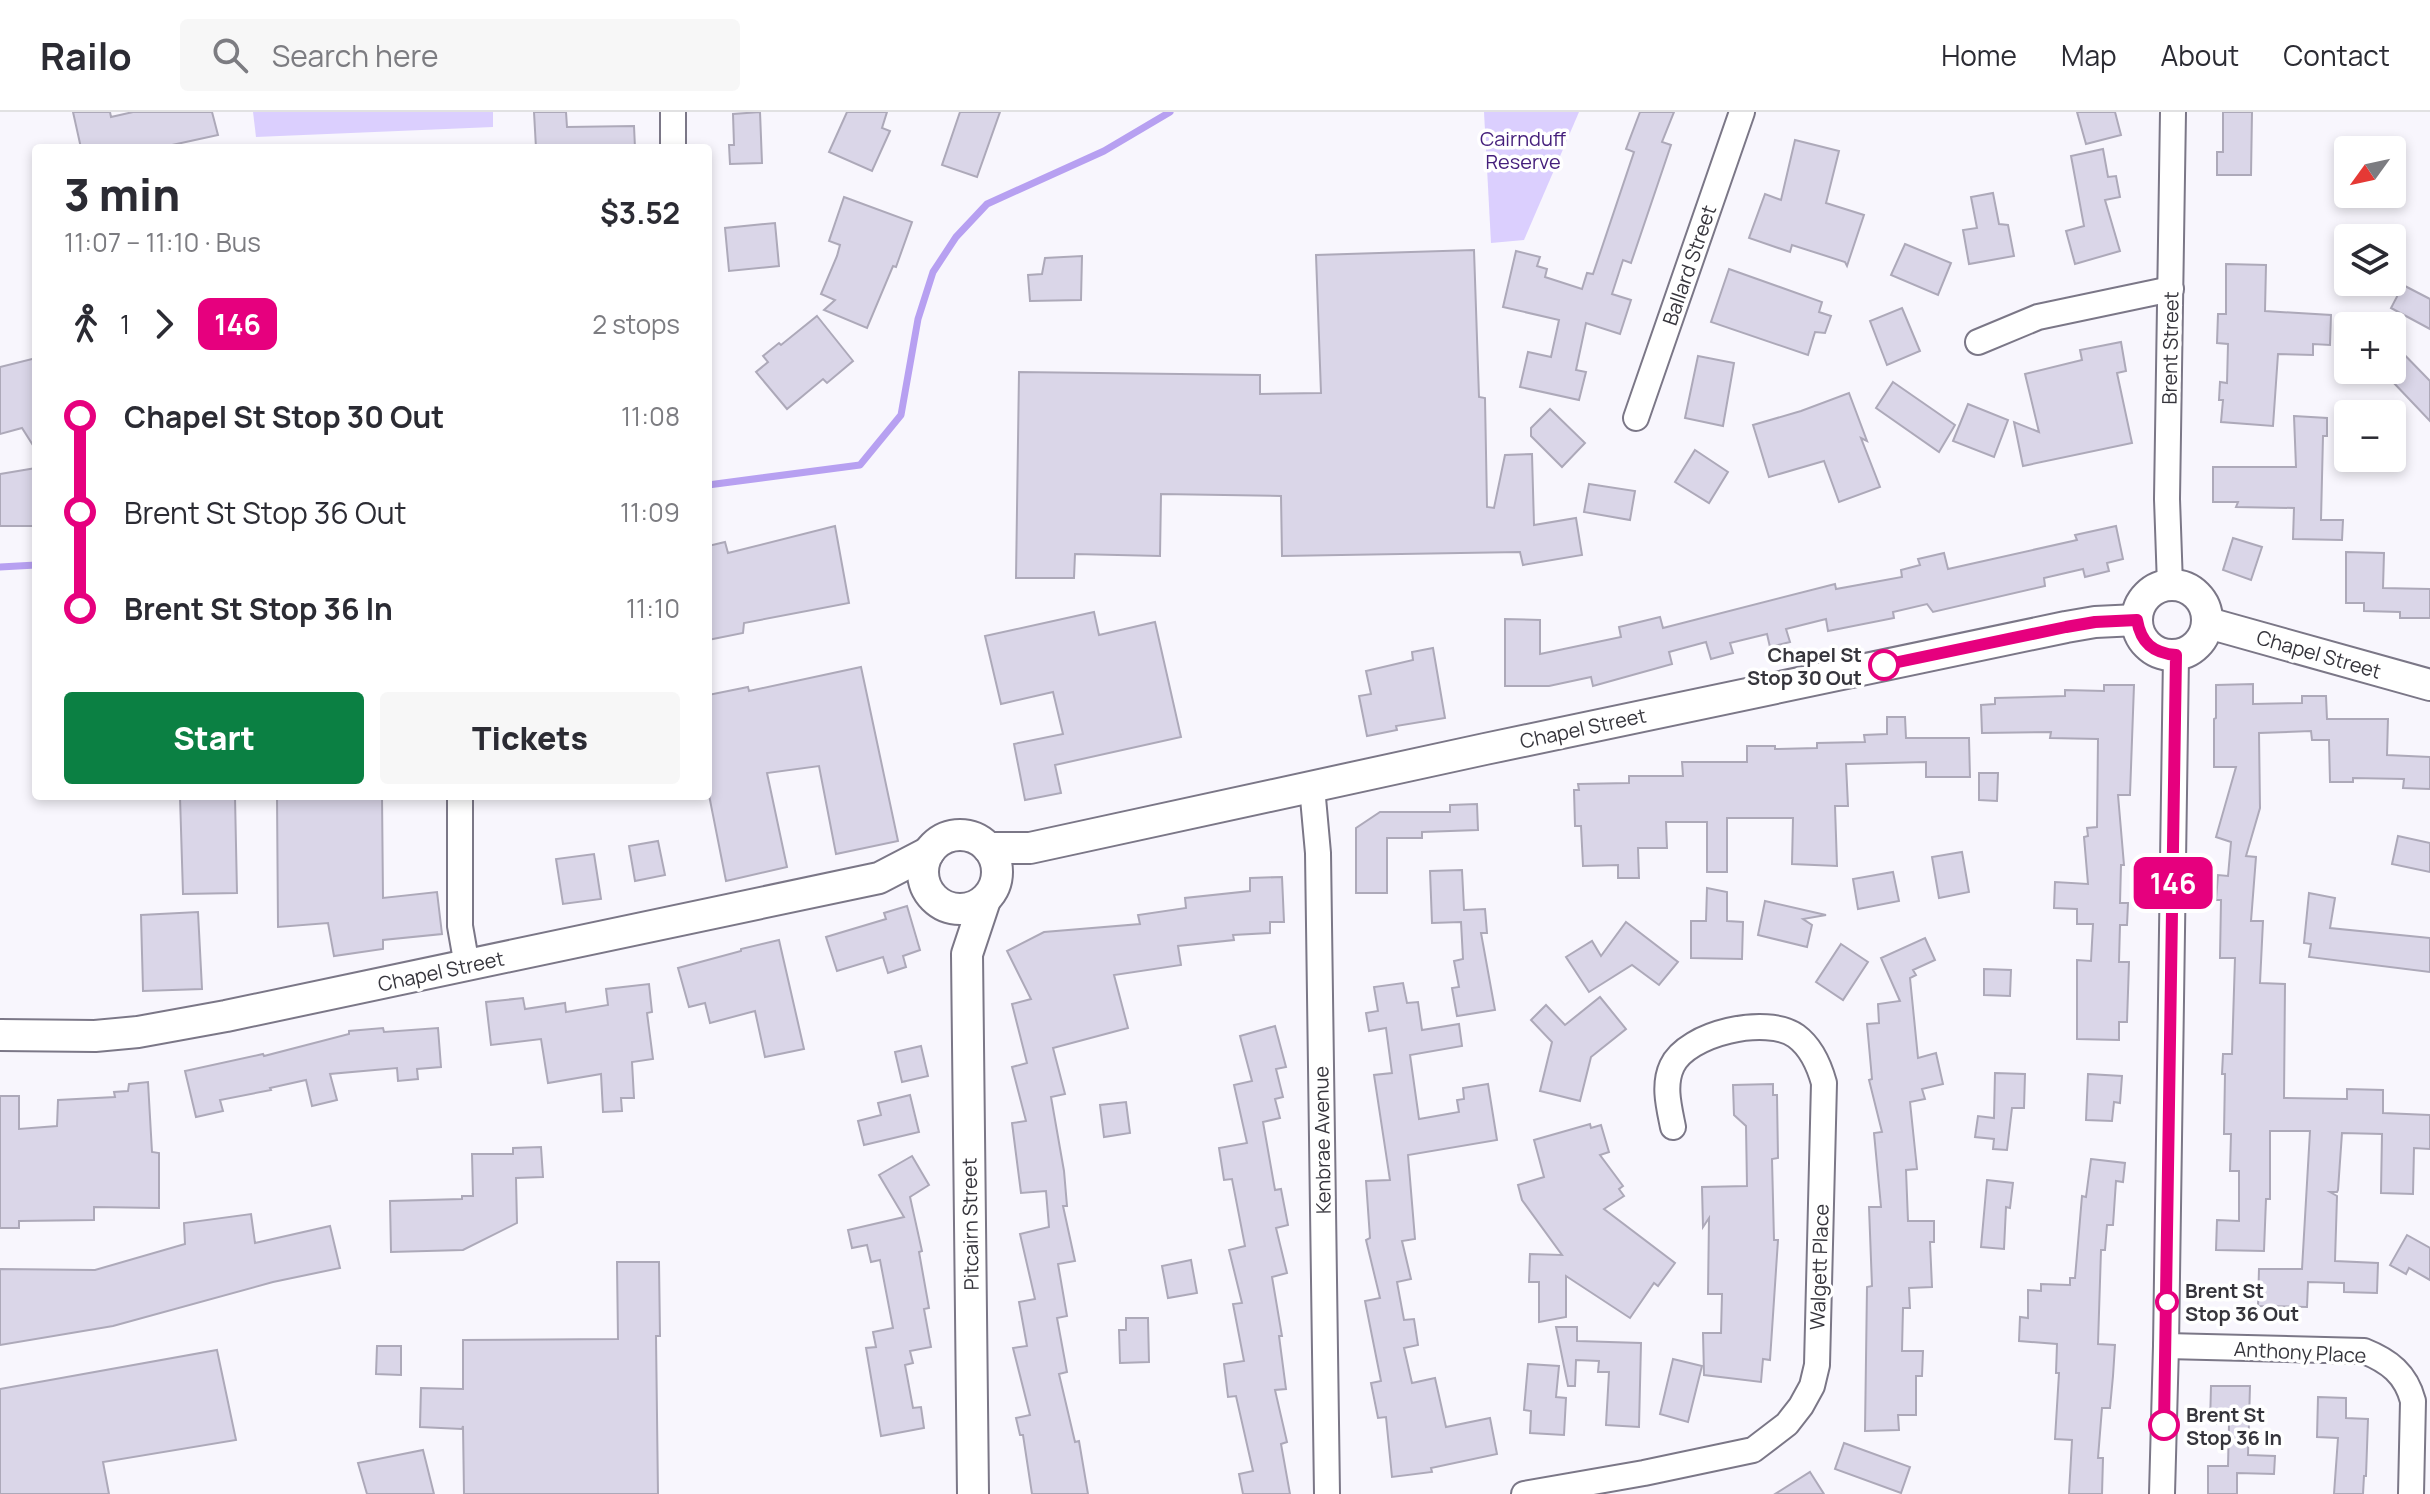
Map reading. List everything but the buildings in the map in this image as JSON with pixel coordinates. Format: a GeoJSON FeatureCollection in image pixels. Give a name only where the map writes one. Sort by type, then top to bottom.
{"type":"FeatureCollection","features":[{"type":"Feature","properties":{"kind":"street"},"geometry":{"type":"LineString","coordinates":[[673,112],[673,144]]}},
{"type":"Feature","properties":{"kind":"street","name":"Ballard Street"},"geometry":{"type":"LineString","coordinates":[[1636,418],[1742,112]]}},
{"type":"Feature","properties":{"kind":"street","name":"Brent Street"},"geometry":{"type":"LineString","coordinates":[[2170,585],[2167,499],[2173,112]]}},
{"type":"Feature","properties":{"kind":"street"},"geometry":{"type":"LineString","coordinates":[[1978,342],[2038,317],[2171,289]]}},
{"type":"Feature","properties":{"kind":"street"},"geometry":{"type":"LineString","coordinates":[[2170,585],[2182,586],[2201,600],[2208,623],[2201,641],[2194,648],[2176,655],[2153,650],[2145,642],[2137,620],[2150,592],[2170,585]]}},
{"type":"Feature","properties":{"kind":"street","name":"Chapel Street"},"geometry":{"type":"LineString","coordinates":[[988,848],[1030,848],[2066,627],[2137,620]]}},
{"type":"Feature","properties":{"kind":"street","name":"Chapel Street"},"geometry":{"type":"LineString","coordinates":[[2208,623],[2430,685]]}},
{"type":"Feature","properties":{"kind":"street"},"geometry":{"type":"LineString","coordinates":[[2162,1494],[2176,655]]}},
{"type":"Feature","properties":{"kind":"street","name":"Kenbrae Avenue"},"geometry":{"type":"LineString","coordinates":[[1312,787],[1318,853],[1327,1494]]}},
{"type":"Feature","properties":{"kind":"street"},"geometry":{"type":"LineString","coordinates":[[460,800],[460,926],[467,966]]}},
{"type":"Feature","properties":{"kind":"street"},"geometry":{"type":"LineString","coordinates":[[936,899],[923,874],[924,863],[937,843],[957,835],[969,836],[988,848],[997,869],[990,890]]}},
{"type":"Feature","properties":{"kind":"street"},"geometry":{"type":"LineString","coordinates":[[879,878],[963,909],[990,890],[1030,848]]}},
{"type":"Feature","properties":{"kind":"street","name":"Chapel Street"},"geometry":{"type":"LineString","coordinates":[[0,1035],[95,1036],[138,1032],[879,878],[929,852]]}},
{"type":"Feature","properties":{"kind":"street","name":"Pitcairn Street"},"geometry":{"type":"LineString","coordinates":[[973,1494],[967,954],[990,890]]}},
{"type":"Feature","properties":{"kind":"street","name":"Pitcairn Street"},"geometry":{"type":"LineString","coordinates":[[936,899],[967,954]]}},
{"type":"Feature","properties":{"kind":"street","name":"Walgett Place"},"geometry":{"type":"LineString","coordinates":[[1524,1494],[1645,1484],[1753,1450],[1787,1424],[1812,1386],[1817,1365],[1824,1083],[1819,1066],[1809,1049],[1796,1036],[1766,1025],[1747,1027],[1695,1044],[1681,1053],[1669,1074],[1668,1100],[1673,1127]]}},
{"type":"Feature","properties":{"kind":"street","name":"Anthony Place"},"geometry":{"type":"LineString","coordinates":[[2166,1346],[2364,1351],[2380,1357],[2402,1375],[2409,1386],[2413,1418],[2411,1494]]}},
{"type":"Feature","properties":{"kind":"green space"},"geometry":{"type":"Polygon","coordinates":[[[253,112],[493,112],[493,127],[256,137],[253,112]]]}},
{"type":"Feature","properties":{"kind":"green space","name":"Cairnduff Reserve"},"geometry":{"type":"Polygon","coordinates":[[[1484,112],[1579,112],[1524,240],[1491,243],[1484,112]]]}},
{"type":"Feature","properties":{"kind":"waterway"},"geometry":{"type":"LineString","coordinates":[[712,484],[860,465],[901,415],[918,319],[933,272],[956,237],[987,204],[1104,151],[1170,112]]}},
{"type":"Feature","properties":{"kind":"waterway"},"geometry":{"type":"LineString","coordinates":[[0,567],[32,565]]}},
{"type":"Feature","properties":{"kind":"bus line","name":"146"},"geometry":{"type":"LineString","coordinates":[[1884,665],[2066,627],[2137,620],[2139,632],[2153,650],[2176,655],[2164,1425]]}},
{"type":"Feature","properties":{"kind":"place","name":"Chapel St Stop 30 Out"},"geometry":{"type":"Point","coordinates":[1884,665]}},
{"type":"Feature","properties":{"kind":"place","name":"Brent St Stop 36 Out"},"geometry":{"type":"Point","coordinates":[2167,1302]}},
{"type":"Feature","properties":{"kind":"place","name":"Brent St Stop 36 In"},"geometry":{"type":"Point","coordinates":[2164,1425]}}]}
